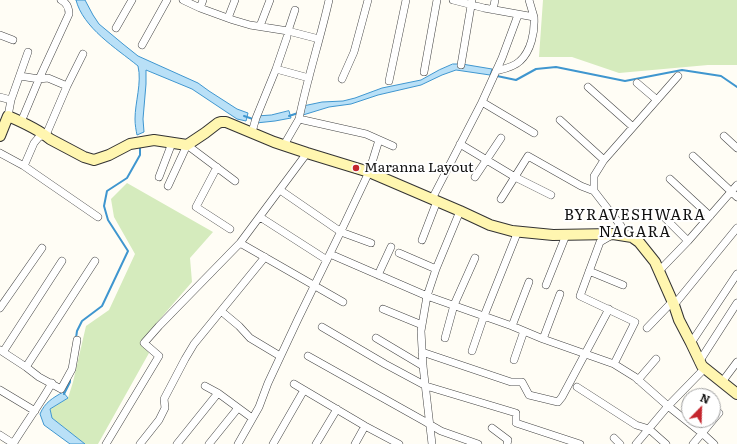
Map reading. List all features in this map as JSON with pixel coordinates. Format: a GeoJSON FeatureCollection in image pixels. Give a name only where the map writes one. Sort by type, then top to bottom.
{"type":"FeatureCollection","features":[{"type":"Feature","properties":{"kind":"street"},"geometry":{"type":"LineString","coordinates":[[21,122],[38,79],[69,14],[69,8],[65,2],[61,0]]}},
{"type":"Feature","properties":{"kind":"street"},"geometry":{"type":"LineString","coordinates":[[116,28],[132,0]]}},
{"type":"Feature","properties":{"kind":"street"},"geometry":{"type":"LineString","coordinates":[[142,45],[167,0]]}},
{"type":"Feature","properties":{"kind":"street"},"geometry":{"type":"LineString","coordinates":[[183,0],[200,8],[250,25],[260,26],[288,34],[319,39]]}},
{"type":"Feature","properties":{"kind":"street"},"geometry":{"type":"LineString","coordinates":[[200,8],[203,0]]}},
{"type":"Feature","properties":{"kind":"street"},"geometry":{"type":"LineString","coordinates":[[228,18],[235,0]]}},
{"type":"Feature","properties":{"kind":"street"},"geometry":{"type":"LineString","coordinates":[[260,26],[270,0]]}},
{"type":"Feature","properties":{"kind":"street"},"geometry":{"type":"LineString","coordinates":[[284,145],[300,116],[305,89],[328,0]]}},
{"type":"Feature","properties":{"kind":"street"},"geometry":{"type":"LineString","coordinates":[[342,79],[354,52],[368,0]]}},
{"type":"Feature","properties":{"kind":"street"},"geometry":{"type":"LineString","coordinates":[[389,81],[406,0]]}},
{"type":"Feature","properties":{"kind":"street"},"geometry":{"type":"LineString","coordinates":[[424,72],[437,0]]}},
{"type":"Feature","properties":{"kind":"street"},"geometry":{"type":"LineString","coordinates":[[453,0],[471,2],[493,10],[534,17]]}},
{"type":"Feature","properties":{"kind":"street"},"geometry":{"type":"LineString","coordinates":[[493,10],[495,0]]}},
{"type":"Feature","properties":{"kind":"street"},"geometry":{"type":"LineString","coordinates":[[494,76],[519,62],[528,51],[534,27],[534,17],[529,0]]}},
{"type":"Feature","properties":{"kind":"street"},"geometry":{"type":"LineString","coordinates":[[461,65],[471,2]]}},
{"type":"Feature","properties":{"kind":"street"},"geometry":{"type":"LineString","coordinates":[[254,125],[276,70],[296,10]]}},
{"type":"Feature","properties":{"kind":"street"},"geometry":{"type":"LineString","coordinates":[[422,240],[435,200],[460,144],[494,76],[518,15]]}},
{"type":"Feature","properties":{"kind":"street"},"geometry":{"type":"LineString","coordinates":[[0,35],[13,40]]}},
{"type":"Feature","properties":{"kind":"street"},"geometry":{"type":"LineString","coordinates":[[0,136],[8,116],[11,100],[28,52]]}},
{"type":"Feature","properties":{"kind":"street"},"geometry":{"type":"LineString","coordinates":[[46,135],[67,86],[83,54]]}},
{"type":"Feature","properties":{"kind":"street"},"geometry":{"type":"LineString","coordinates":[[276,70],[309,78]]}},
{"type":"Feature","properties":{"kind":"street"},"geometry":{"type":"LineString","coordinates":[[20,76],[38,79],[48,78],[67,86]]}},
{"type":"Feature","properties":{"kind":"street"},"geometry":{"type":"LineString","coordinates":[[594,191],[594,176],[604,160],[678,76]]}},
{"type":"Feature","properties":{"kind":"street"},"geometry":{"type":"LineString","coordinates":[[637,82],[657,100]]}},
{"type":"Feature","properties":{"kind":"street"},"geometry":{"type":"LineString","coordinates":[[588,87],[633,127]]}},
{"type":"Feature","properties":{"kind":"street"},"geometry":{"type":"LineString","coordinates":[[0,96],[11,100]]}},
{"type":"Feature","properties":{"kind":"street"},"geometry":{"type":"LineString","coordinates":[[482,102],[534,133]]}},
{"type":"Feature","properties":{"kind":"street"},"geometry":{"type":"LineString","coordinates":[[8,116],[46,135],[50,139],[84,157],[94,160],[109,155],[130,144],[154,140],[186,145],[235,181]]}},
{"type":"Feature","properties":{"kind":"street"},"geometry":{"type":"LineString","coordinates":[[300,116],[366,134],[393,146]]}},
{"type":"Feature","properties":{"kind":"street"},"geometry":{"type":"LineString","coordinates":[[560,120],[604,160]]}},
{"type":"Feature","properties":{"kind":"street"},"geometry":{"type":"LineString","coordinates":[[168,186],[186,145],[221,122],[254,125],[284,145],[369,172],[460,211],[490,226],[518,232],[553,235],[619,234],[632,237],[639,242],[655,262],[679,320],[702,366],[737,394]]}},
{"type":"Feature","properties":{"kind":"street"},"geometry":{"type":"LineString","coordinates":[[24,166],[34,143],[39,137],[46,135]]}},
{"type":"Feature","properties":{"kind":"street"},"geometry":{"type":"LineString","coordinates":[[724,136],[737,148]]}},
{"type":"Feature","properties":{"kind":"street"},"geometry":{"type":"LineString","coordinates":[[475,177],[501,138]]}},
{"type":"Feature","properties":{"kind":"street"},"geometry":{"type":"LineString","coordinates":[[238,444],[259,407],[280,356],[369,172],[379,140]]}},
{"type":"Feature","properties":{"kind":"street"},"geometry":{"type":"LineString","coordinates":[[159,177],[172,143]]}},
{"type":"Feature","properties":{"kind":"street"},"geometry":{"type":"LineString","coordinates":[[460,144],[515,177],[550,195]]}},
{"type":"Feature","properties":{"kind":"street"},"geometry":{"type":"LineString","coordinates":[[0,153],[24,166],[98,217]]}},
{"type":"Feature","properties":{"kind":"street"},"geometry":{"type":"LineString","coordinates":[[106,444],[158,356],[144,343],[240,243],[308,153]]}},
{"type":"Feature","properties":{"kind":"street"},"geometry":{"type":"LineString","coordinates":[[501,199],[528,156],[581,186],[594,191],[621,226],[619,234]]}},
{"type":"Feature","properties":{"kind":"street"},"geometry":{"type":"LineString","coordinates":[[693,156],[737,197]]}},
{"type":"Feature","properties":{"kind":"street"},"geometry":{"type":"LineString","coordinates":[[217,167],[196,207],[230,229]]}},
{"type":"Feature","properties":{"kind":"street"},"geometry":{"type":"LineString","coordinates":[[670,179],[710,216]]}},
{"type":"Feature","properties":{"kind":"street"},"geometry":{"type":"LineString","coordinates":[[659,271],[688,241],[737,184]]}},
{"type":"Feature","properties":{"kind":"street"},"geometry":{"type":"LineString","coordinates":[[280,190],[341,232],[371,242]]}},
{"type":"Feature","properties":{"kind":"street"},"geometry":{"type":"LineString","coordinates":[[432,444],[423,366],[421,331],[427,296],[436,269],[460,211]]}},
{"type":"Feature","properties":{"kind":"street"},"geometry":{"type":"LineString","coordinates":[[663,216],[688,241]]}},
{"type":"Feature","properties":{"kind":"street"},"geometry":{"type":"LineString","coordinates":[[260,217],[329,257],[378,275],[427,296],[614,364],[638,380],[714,444]]}},
{"type":"Feature","properties":{"kind":"street"},"geometry":{"type":"LineString","coordinates":[[647,328],[673,304],[737,228]]}},
{"type":"Feature","properties":{"kind":"street"},"geometry":{"type":"LineString","coordinates":[[472,351],[484,316],[518,232]]}},
{"type":"Feature","properties":{"kind":"street"},"geometry":{"type":"LineString","coordinates":[[614,364],[635,322],[580,296],[600,242],[619,234]]}},
{"type":"Feature","properties":{"kind":"street"},"geometry":{"type":"LineString","coordinates":[[546,285],[566,235]]}},
{"type":"Feature","properties":{"kind":"street"},"geometry":{"type":"LineString","coordinates":[[240,243],[343,302]]}},
{"type":"Feature","properties":{"kind":"street"},"geometry":{"type":"LineString","coordinates":[[378,275],[391,247]]}},
{"type":"Feature","properties":{"kind":"street"},"geometry":{"type":"LineString","coordinates":[[0,308],[42,248]]}},
{"type":"Feature","properties":{"kind":"street"},"geometry":{"type":"LineString","coordinates":[[399,253],[436,269]]}},
{"type":"Feature","properties":{"kind":"street"},"geometry":{"type":"LineString","coordinates":[[140,444],[159,420],[165,408],[164,399],[194,344],[265,257]]}},
{"type":"Feature","properties":{"kind":"street"},"geometry":{"type":"LineString","coordinates":[[445,338],[454,305],[475,258]]}},
{"type":"Feature","properties":{"kind":"street"},"geometry":{"type":"LineString","coordinates":[[62,261],[2,351],[39,377],[61,389],[72,369],[77,340]]}},
{"type":"Feature","properties":{"kind":"street"},"geometry":{"type":"LineString","coordinates":[[26,367],[95,261]]}},
{"type":"Feature","properties":{"kind":"street"},"geometry":{"type":"LineString","coordinates":[[589,271],[624,285]]}},
{"type":"Feature","properties":{"kind":"street"},"geometry":{"type":"LineString","coordinates":[[691,343],[737,274]]}},
{"type":"Feature","properties":{"kind":"street"},"geometry":{"type":"LineString","coordinates":[[512,326],[529,282]]}},
{"type":"Feature","properties":{"kind":"street"},"geometry":{"type":"LineString","coordinates":[[543,339],[560,294]]}},
{"type":"Feature","properties":{"kind":"street"},"geometry":{"type":"LineString","coordinates":[[636,444],[702,366],[737,303]]}},
{"type":"Feature","properties":{"kind":"street"},"geometry":{"type":"LineString","coordinates":[[383,309],[422,325]]}},
{"type":"Feature","properties":{"kind":"street"},"geometry":{"type":"LineString","coordinates":[[422,352],[511,382],[522,382],[529,395],[558,402],[609,309]]}},
{"type":"Feature","properties":{"kind":"street"},"geometry":{"type":"LineString","coordinates":[[221,311],[239,326],[250,338],[280,356]]}},
{"type":"Feature","properties":{"kind":"street"},"geometry":{"type":"LineString","coordinates":[[322,327],[426,386],[516,413],[516,422],[580,444]]}},
{"type":"Feature","properties":{"kind":"street"},"geometry":{"type":"LineString","coordinates":[[514,360],[524,331]]}},
{"type":"Feature","properties":{"kind":"street"},"geometry":{"type":"LineString","coordinates":[[376,338],[423,366]]}},
{"type":"Feature","properties":{"kind":"street"},"geometry":{"type":"LineString","coordinates":[[308,356],[441,432],[478,444]]}},
{"type":"Feature","properties":{"kind":"street"},"geometry":{"type":"LineString","coordinates":[[638,380],[656,359]]}},
{"type":"Feature","properties":{"kind":"street"},"geometry":{"type":"LineString","coordinates":[[722,382],[737,362]]}},
{"type":"Feature","properties":{"kind":"street"},"geometry":{"type":"LineString","coordinates":[[0,435],[14,444],[52,383]]}},
{"type":"Feature","properties":{"kind":"street"},"geometry":{"type":"LineString","coordinates":[[294,384],[394,443]]}},
{"type":"Feature","properties":{"kind":"street"},"geometry":{"type":"LineString","coordinates":[[205,386],[218,393],[252,418]]}},
{"type":"Feature","properties":{"kind":"street"},"geometry":{"type":"LineString","coordinates":[[577,387],[636,425],[649,429],[666,444]]}},
{"type":"Feature","properties":{"kind":"street"},"geometry":{"type":"LineString","coordinates":[[0,390],[35,411]]}},
{"type":"Feature","properties":{"kind":"street"},"geometry":{"type":"LineString","coordinates":[[273,444],[304,390]]}},
{"type":"Feature","properties":{"kind":"street"},"geometry":{"type":"LineString","coordinates":[[177,444],[218,393]]}},
{"type":"Feature","properties":{"kind":"street"},"geometry":{"type":"LineString","coordinates":[[209,444],[238,408]]}},
{"type":"Feature","properties":{"kind":"street"},"geometry":{"type":"LineString","coordinates":[[316,444],[337,409]]}},
{"type":"Feature","properties":{"kind":"street"},"geometry":{"type":"LineString","coordinates":[[355,444],[365,426]]}},
{"type":"Feature","properties":{"kind":"street"},"geometry":{"type":"LineString","coordinates":[[492,428],[508,440],[507,444]]}},
{"type":"Feature","properties":{"kind":"street"},"geometry":{"type":"LineString","coordinates":[[693,444],[706,428]]}},
{"type":"Feature","properties":{"kind":"street"},"geometry":{"type":"LineString","coordinates":[[614,438],[620,444]]}},
{"type":"Feature","properties":{"kind":"green space"},"geometry":{"type":"Polygon","coordinates":[[[543,0],[737,0],[737,65],[708,65],[619,73],[572,57],[539,57],[543,0]]]}},
{"type":"Feature","properties":{"kind":"green space"},"geometry":{"type":"Polygon","coordinates":[[[127,183],[213,232],[190,258],[192,282],[140,342],[149,353],[98,444],[85,444],[52,418],[50,409],[68,398],[86,326],[109,310],[135,254],[114,217],[111,199],[127,183]]]}},
{"type":"Feature","properties":{"kind":"water"},"geometry":{"type":"Polygon","coordinates":[[[76,0],[85,0],[99,24],[138,56],[198,83],[237,109],[248,113],[246,121],[237,119],[192,89],[146,70],[143,119],[144,132],[137,135],[135,113],[139,86],[138,66],[101,37],[86,20],[76,0]]]}},
{"type":"Feature","properties":{"kind":"water"},"geometry":{"type":"Polygon","coordinates":[[[453,64],[492,69],[490,75],[456,70],[421,85],[378,95],[351,104],[329,107],[303,115],[303,106],[322,102],[343,101],[382,88],[421,80],[453,64]]]}},
{"type":"Feature","properties":{"kind":"water"},"geometry":{"type":"Polygon","coordinates":[[[289,111],[291,118],[256,123],[257,116],[289,111]]]}},
{"type":"Feature","properties":{"kind":"water"},"geometry":{"type":"Polygon","coordinates":[[[63,392],[68,398],[50,409],[52,418],[85,444],[70,444],[44,425],[40,414],[44,406],[63,392]]]}},
{"type":"Feature","properties":{"kind":"waterway"},"geometry":{"type":"LineString","coordinates":[[497,76],[516,80],[536,69],[556,67],[625,81],[682,70],[721,76],[737,87]]}},
{"type":"Feature","properties":{"kind":"waterway"},"geometry":{"type":"LineString","coordinates":[[289,116],[298,113]]}},
{"type":"Feature","properties":{"kind":"waterway"},"geometry":{"type":"LineString","coordinates":[[244,116],[253,119]]}},
{"type":"Feature","properties":{"kind":"waterway"},"geometry":{"type":"LineString","coordinates":[[76,338],[77,331],[82,321],[102,306],[128,251],[108,220],[104,206],[107,191],[127,178],[140,155],[140,146]]}},
{"type":"Feature","properties":{"kind":"waterway"},"geometry":{"type":"LineString","coordinates":[[64,394],[70,382],[70,378]]}},
{"type":"Feature","properties":{"kind":"place","name":"Maranna Layout"},"geometry":{"type":"Point","coordinates":[356,168]}},
{"type":"Feature","properties":{"kind":"district","name":"BYRAVESHWARA NAGARA"},"geometry":{"type":"Point","coordinates":[635,224]}}]}
